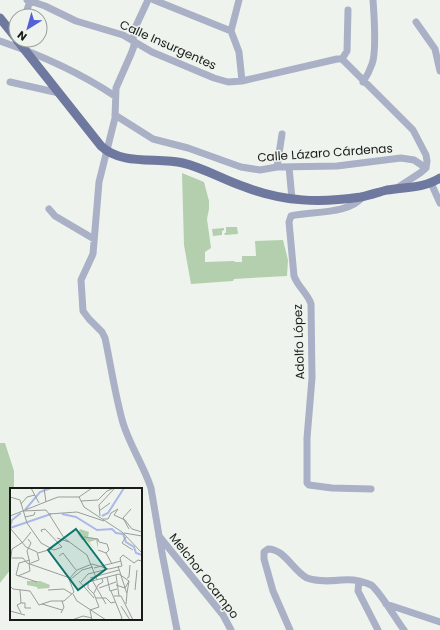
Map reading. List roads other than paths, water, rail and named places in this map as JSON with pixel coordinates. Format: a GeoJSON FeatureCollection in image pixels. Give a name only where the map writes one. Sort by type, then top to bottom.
{"type":"FeatureCollection","features":[{"type":"Feature","properties":{"kind":"main road"},"geometry":{"type":"LineString","coordinates":[[0,18],[8,28]]}},
{"type":"Feature","properties":{"kind":"main road"},"geometry":{"type":"LineString","coordinates":[[25,50],[106,151],[123,158],[184,163],[262,193],[292,200],[321,201],[362,196],[397,188],[431,183],[440,178]]}},
{"type":"Feature","properties":{"kind":"street"},"geometry":{"type":"LineString","coordinates":[[148,0],[135,28],[131,54],[118,82],[115,96],[115,114],[99,182],[93,254],[81,280],[83,311],[88,319],[98,327],[104,338],[128,438],[152,488],[159,536],[178,630]]}},
{"type":"Feature","properties":{"kind":"street"},"geometry":{"type":"LineString","coordinates":[[154,0],[231,31]]}},
{"type":"Feature","properties":{"kind":"street"},"geometry":{"type":"LineString","coordinates":[[239,0],[231,31],[239,52],[242,81]]}},
{"type":"Feature","properties":{"kind":"street"},"geometry":{"type":"LineString","coordinates":[[364,82],[373,60],[373,0]]}},
{"type":"Feature","properties":{"kind":"street","name":"Calle Insurgentes"},"geometry":{"type":"LineString","coordinates":[[28,1],[47,3],[76,21],[122,35],[152,52],[214,78],[228,82],[242,81],[342,59]]}},
{"type":"Feature","properties":{"kind":"street"},"geometry":{"type":"LineString","coordinates":[[348,10],[347,51],[342,59],[417,136],[427,161],[426,168],[397,188]]}},
{"type":"Feature","properties":{"kind":"street"},"geometry":{"type":"LineString","coordinates":[[416,22],[435,49],[440,71]]}},
{"type":"Feature","properties":{"kind":"street"},"geometry":{"type":"LineString","coordinates":[[0,42],[25,50],[66,67],[99,85],[115,96]]}},
{"type":"Feature","properties":{"kind":"street"},"geometry":{"type":"LineString","coordinates":[[10,82],[59,92]]}},
{"type":"Feature","properties":{"kind":"street","name":"Calle Lázaro Cárdenas"},"geometry":{"type":"LineString","coordinates":[[115,114],[153,139],[188,148],[234,166],[260,170],[277,167],[348,165],[401,158],[414,160],[426,168]]}},
{"type":"Feature","properties":{"kind":"street"},"geometry":{"type":"LineString","coordinates":[[277,167],[282,134]]}},
{"type":"Feature","properties":{"kind":"street"},"geometry":{"type":"LineString","coordinates":[[289,167],[292,200]]}},
{"type":"Feature","properties":{"kind":"street"},"geometry":{"type":"LineString","coordinates":[[431,183],[440,203]]}},
{"type":"Feature","properties":{"kind":"street","name":"Adolfo López"},"geometry":{"type":"LineString","coordinates":[[362,196],[358,202],[345,208],[291,216],[289,222],[295,280],[308,297],[311,304],[312,378],[307,438],[307,483],[309,485],[332,488],[371,489]]}},
{"type":"Feature","properties":{"kind":"street"},"geometry":{"type":"LineString","coordinates":[[49,209],[55,216],[94,239]]}},
{"type":"Feature","properties":{"kind":"street","name":"Melchor Ocampo"},"geometry":{"type":"LineString","coordinates":[[159,536],[223,615],[231,630]]}},
{"type":"Feature","properties":{"kind":"street"},"geometry":{"type":"LineString","coordinates":[[290,630],[273,591],[263,555],[266,550],[273,550],[281,554],[302,574],[312,579],[326,581],[359,581],[372,586],[404,630]]}},
{"type":"Feature","properties":{"kind":"street"},"geometry":{"type":"LineString","coordinates":[[359,581],[358,591],[378,630]]}},
{"type":"Feature","properties":{"kind":"street"},"geometry":{"type":"LineString","coordinates":[[386,604],[440,622]]}}]}
